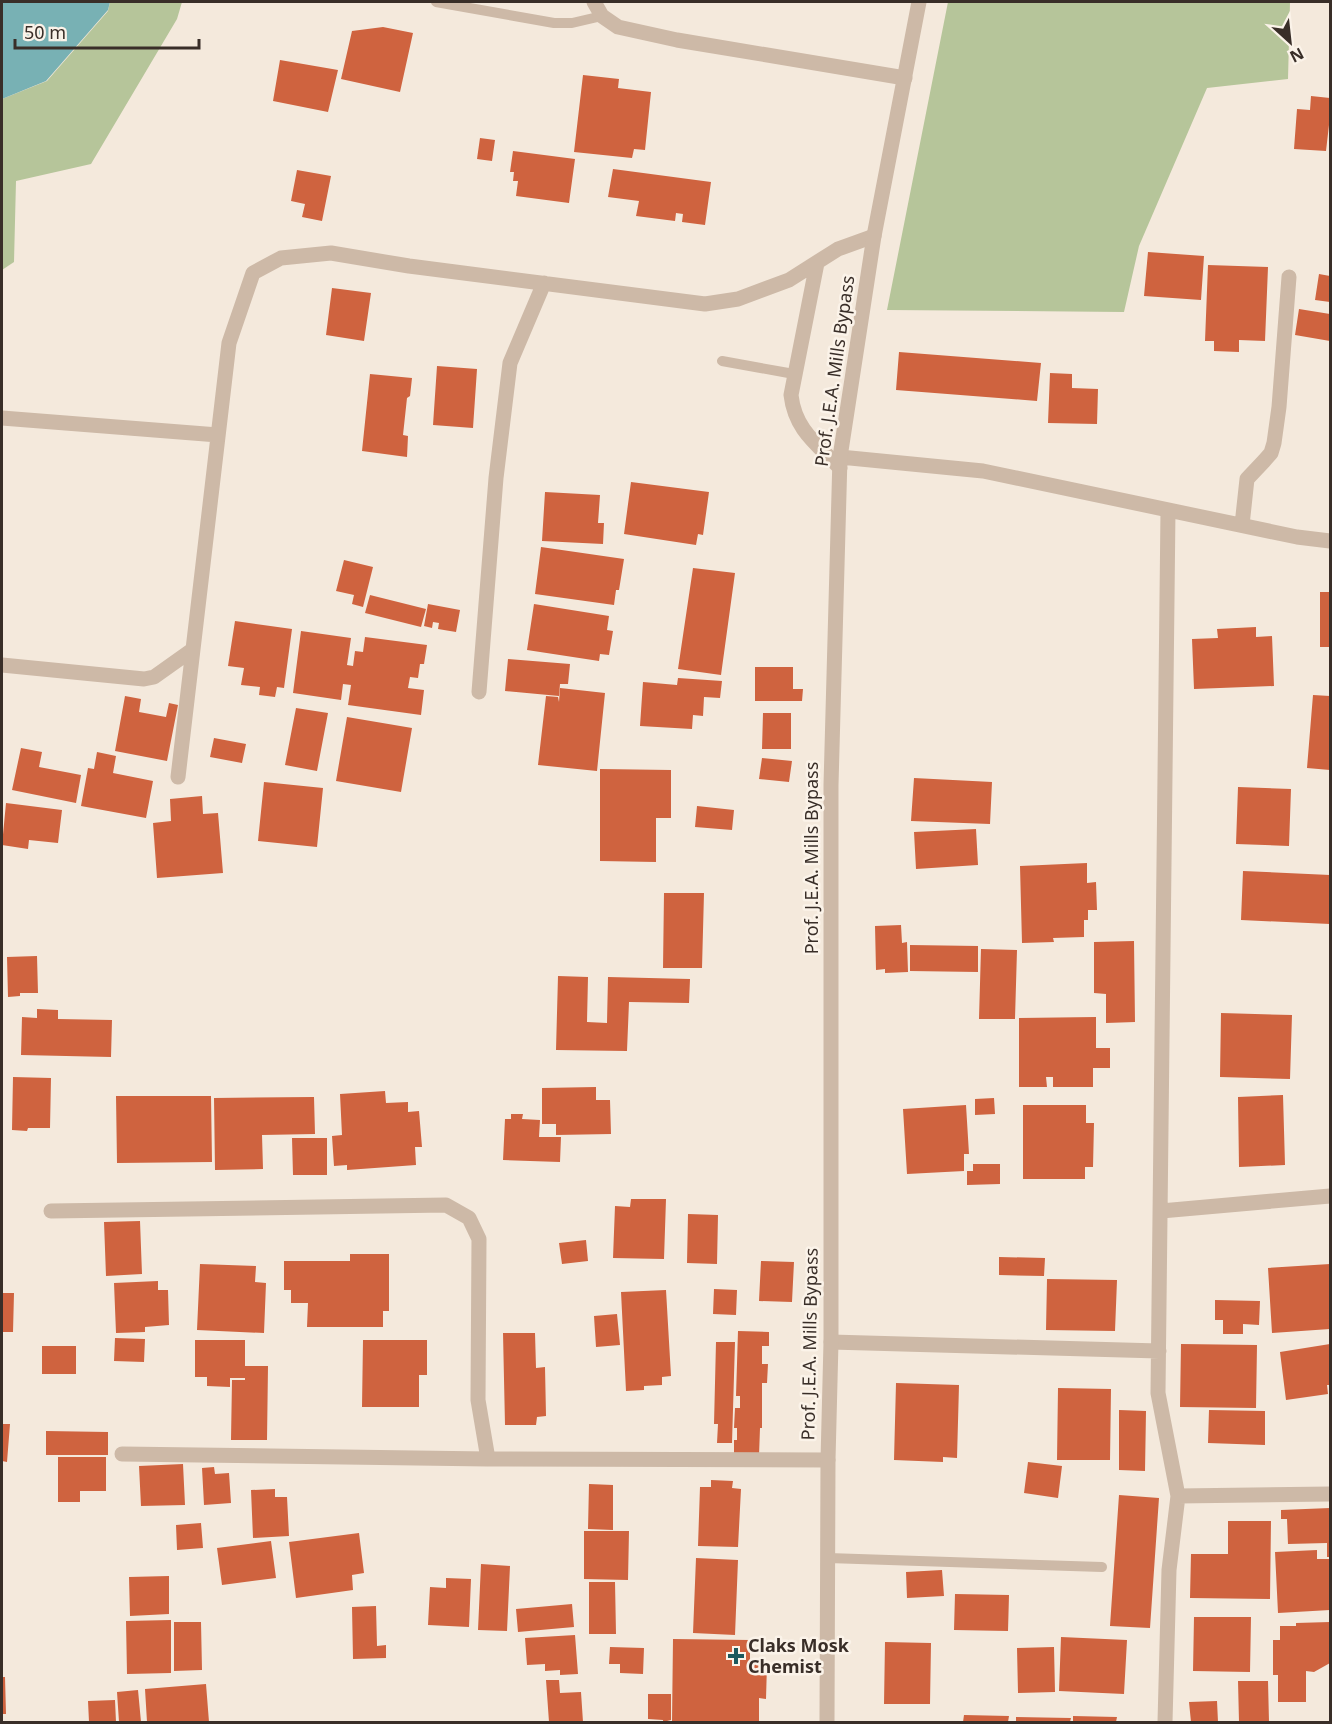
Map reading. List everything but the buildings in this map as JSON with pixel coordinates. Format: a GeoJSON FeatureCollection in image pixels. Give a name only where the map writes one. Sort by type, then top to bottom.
{"type":"FeatureCollection","features":[{"type":"Feature","properties":{"kind":"street"},"geometry":{"type":"LineString","coordinates":[[594,2],[602,16],[618,27],[677,40],[905,78]]}},
{"type":"Feature","properties":{"kind":"street","name":"Prof. J.E.A. Mills Bypass"},"geometry":{"type":"LineString","coordinates":[[827,1722],[831,1342],[831,785],[840,462],[874,236],[919,2]]}},
{"type":"Feature","properties":{"kind":"street"},"geometry":{"type":"LineString","coordinates":[[178,777],[229,343],[253,273],[281,258],[331,253],[544,284],[705,304],[738,299],[789,280],[838,249],[874,236]]}},
{"type":"Feature","properties":{"kind":"street"},"geometry":{"type":"LineString","coordinates":[[817,263],[791,395],[793,411],[800,426],[840,462],[984,471],[1298,537],[1330,541]]}},
{"type":"Feature","properties":{"kind":"street"},"geometry":{"type":"LineString","coordinates":[[1242,525],[1247,479],[1264,461],[1274,443],[1289,277]]}},
{"type":"Feature","properties":{"kind":"street"},"geometry":{"type":"LineString","coordinates":[[479,692],[496,478],[510,363],[544,284]]}},
{"type":"Feature","properties":{"kind":"street"},"geometry":{"type":"LineString","coordinates":[[2,418],[218,435]]}},
{"type":"Feature","properties":{"kind":"street"},"geometry":{"type":"LineString","coordinates":[[1165,1722],[1169,1570],[1178,1496],[1158,1393],[1168,510]]}},
{"type":"Feature","properties":{"kind":"street"},"geometry":{"type":"LineString","coordinates":[[2,665],[144,679],[154,677],[192,650]]}},
{"type":"Feature","properties":{"kind":"street"},"geometry":{"type":"LineString","coordinates":[[1161,1211],[1330,1196]]}},
{"type":"Feature","properties":{"kind":"street"},"geometry":{"type":"LineString","coordinates":[[51,1211],[446,1205],[469,1218],[479,1239],[478,1400],[488,1459]]}},
{"type":"Feature","properties":{"kind":"street"},"geometry":{"type":"LineString","coordinates":[[831,1342],[1159,1351]]}},
{"type":"Feature","properties":{"kind":"street"},"geometry":{"type":"LineString","coordinates":[[122,1454],[488,1459],[828,1460]]}},
{"type":"Feature","properties":{"kind":"street"},"geometry":{"type":"LineString","coordinates":[[1178,1496],[1330,1494]]}},
{"type":"Feature","properties":{"kind":"lane"},"geometry":{"type":"LineString","coordinates":[[436,2],[554,23],[572,23],[602,16]]}},
{"type":"Feature","properties":{"kind":"lane"},"geometry":{"type":"LineString","coordinates":[[722,361],[794,374]]}},
{"type":"Feature","properties":{"kind":"lane"},"geometry":{"type":"LineString","coordinates":[[828,1558],[1102,1567]]}},
{"type":"Feature","properties":{"kind":"green space"},"geometry":{"type":"Polygon","coordinates":[[[110,2],[182,2],[177,19],[91,164],[16,181],[14,262],[2,270],[2,99],[47,81],[108,11],[110,2]]]}},
{"type":"Feature","properties":{"kind":"green space"},"geometry":{"type":"Polygon","coordinates":[[[948,2],[1290,2],[1288,79],[1207,88],[1139,246],[1124,312],[887,310],[948,2]]]}},
{"type":"Feature","properties":{"kind":"water"},"geometry":{"type":"Polygon","coordinates":[[[2,2],[110,2],[108,10],[46,81],[2,99],[2,2]]]}},
{"type":"Feature","properties":{"kind":"place","name":"Claks Mosk Chemist"},"geometry":{"type":"Point","coordinates":[736,1656]}}]}
